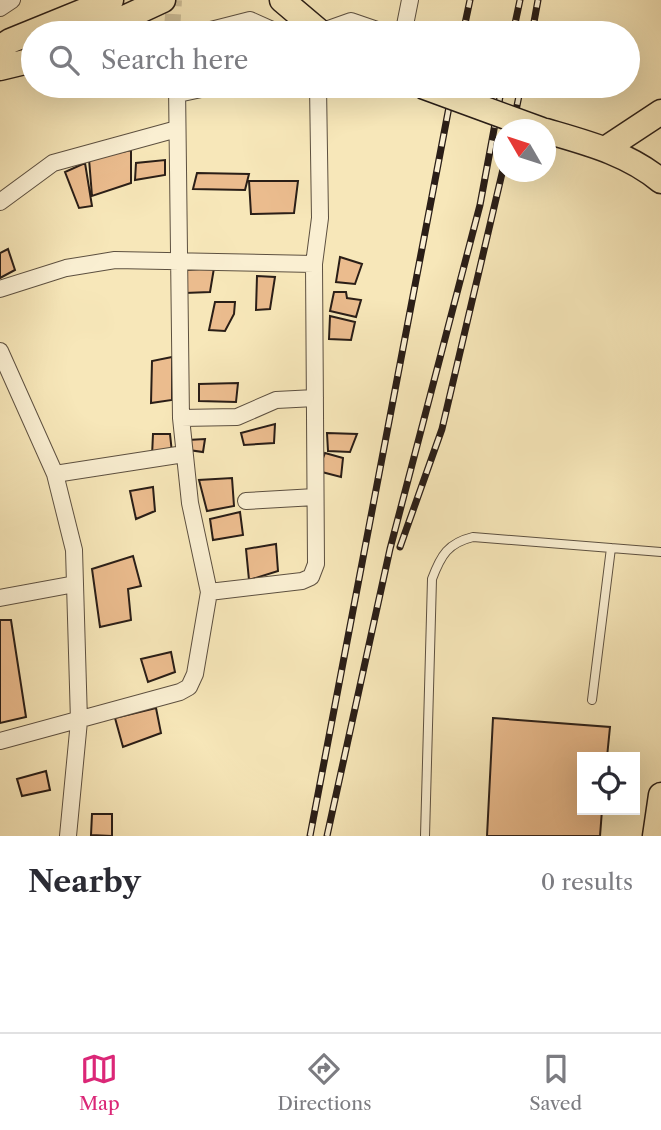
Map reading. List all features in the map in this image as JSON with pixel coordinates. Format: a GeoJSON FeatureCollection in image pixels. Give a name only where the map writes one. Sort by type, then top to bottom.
{"type":"FeatureCollection","features":[{"type":"Feature","properties":{"kind":"main road"},"geometry":{"type":"LineString","coordinates":[[59,21],[111,0]]}},
{"type":"Feature","properties":{"kind":"main road"},"geometry":{"type":"LineString","coordinates":[[118,21],[163,0]]}},
{"type":"Feature","properties":{"kind":"main road"},"geometry":{"type":"LineString","coordinates":[[282,0],[306,21]]}},
{"type":"Feature","properties":{"kind":"main road"},"geometry":{"type":"LineString","coordinates":[[307,0],[315,21]]}},
{"type":"Feature","properties":{"kind":"main road"},"geometry":{"type":"LineString","coordinates":[[0,48],[21,37]]}},
{"type":"Feature","properties":{"kind":"main road"},"geometry":{"type":"LineString","coordinates":[[0,68],[21,64]]}},
{"type":"Feature","properties":{"kind":"main road"},"geometry":{"type":"LineString","coordinates":[[455,98],[514,119]]}},
{"type":"Feature","properties":{"kind":"main road"},"geometry":{"type":"LineString","coordinates":[[605,149],[661,112]]}},
{"type":"Feature","properties":{"kind":"main road"},"geometry":{"type":"LineString","coordinates":[[556,134],[605,149],[640,164],[661,181]]}},
{"type":"Feature","properties":{"kind":"main road"},"geometry":{"type":"LineString","coordinates":[[656,836],[661,795]]}},
{"type":"Feature","properties":{"kind":"street"},"geometry":{"type":"LineString","coordinates":[[0,8],[11,0]]}},
{"type":"Feature","properties":{"kind":"street"},"geometry":{"type":"LineString","coordinates":[[406,21],[410,0]]}},
{"type":"Feature","properties":{"kind":"street"},"geometry":{"type":"LineString","coordinates":[[0,741],[79,721],[189,687],[195,674],[209,592],[190,503],[181,418],[177,98]]}},
{"type":"Feature","properties":{"kind":"street"},"geometry":{"type":"LineString","coordinates":[[209,592],[302,581],[311,577],[316,564],[314,264],[320,218],[318,98]]}},
{"type":"Feature","properties":{"kind":"street"},"geometry":{"type":"LineString","coordinates":[[0,202],[54,163],[177,129]]}},
{"type":"Feature","properties":{"kind":"street"},"geometry":{"type":"LineString","coordinates":[[0,289],[66,268],[115,260],[314,264]]}},
{"type":"Feature","properties":{"kind":"street"},"geometry":{"type":"LineString","coordinates":[[0,351],[5,379],[55,474],[74,550],[79,721],[68,836]]}},
{"type":"Feature","properties":{"kind":"street"},"geometry":{"type":"LineString","coordinates":[[181,418],[237,417],[276,400],[315,398]]}},
{"type":"Feature","properties":{"kind":"street"},"geometry":{"type":"LineString","coordinates":[[55,474],[184,454]]}},
{"type":"Feature","properties":{"kind":"street"},"geometry":{"type":"LineString","coordinates":[[246,501],[315,497]]}},
{"type":"Feature","properties":{"kind":"street"},"geometry":{"type":"LineString","coordinates":[[0,598],[75,584]]}},
{"type":"Feature","properties":{"kind":"lane"},"geometry":{"type":"LineString","coordinates":[[425,836],[432,579],[446,548],[458,541],[474,537],[661,552]]}},
{"type":"Feature","properties":{"kind":"lane"},"geometry":{"type":"LineString","coordinates":[[592,700],[611,548]]}},
{"type":"Feature","properties":{"kind":"building"},"geometry":{"type":"Polygon","coordinates":[[[131,150],[131,183],[92,196],[89,159],[131,150]]]}},
{"type":"Feature","properties":{"kind":"building"},"geometry":{"type":"Polygon","coordinates":[[[165,160],[165,175],[135,180],[136,163],[165,160]]]}},
{"type":"Feature","properties":{"kind":"building"},"geometry":{"type":"Polygon","coordinates":[[[85,163],[92,206],[79,208],[65,172],[85,163]]]}},
{"type":"Feature","properties":{"kind":"building"},"geometry":{"type":"Polygon","coordinates":[[[197,173],[249,174],[245,190],[193,189],[197,173]]]}},
{"type":"Feature","properties":{"kind":"building"},"geometry":{"type":"Polygon","coordinates":[[[249,181],[298,181],[294,213],[251,214],[249,181]]]}},
{"type":"Feature","properties":{"kind":"building"},"geometry":{"type":"Polygon","coordinates":[[[8,249],[15,270],[0,278],[0,253],[8,249]]]}},
{"type":"Feature","properties":{"kind":"building"},"geometry":{"type":"Polygon","coordinates":[[[340,257],[362,264],[355,284],[336,282],[340,257]]]}},
{"type":"Feature","properties":{"kind":"building"},"geometry":{"type":"Polygon","coordinates":[[[214,268],[210,292],[185,293],[185,270],[214,268]]]}},
{"type":"Feature","properties":{"kind":"building"},"geometry":{"type":"Polygon","coordinates":[[[257,276],[275,277],[270,309],[256,310],[257,276]]]}},
{"type":"Feature","properties":{"kind":"building"},"geometry":{"type":"Polygon","coordinates":[[[334,292],[346,292],[347,298],[361,300],[356,317],[330,311],[334,292]]]}},
{"type":"Feature","properties":{"kind":"building"},"geometry":{"type":"Polygon","coordinates":[[[215,302],[235,302],[234,314],[225,331],[209,330],[215,302]]]}},
{"type":"Feature","properties":{"kind":"building"},"geometry":{"type":"Polygon","coordinates":[[[330,316],[355,322],[351,340],[329,339],[330,316]]]}},
{"type":"Feature","properties":{"kind":"building"},"geometry":{"type":"Polygon","coordinates":[[[172,357],[172,400],[151,403],[152,361],[172,357]]]}},
{"type":"Feature","properties":{"kind":"building"},"geometry":{"type":"Polygon","coordinates":[[[238,383],[236,402],[199,401],[199,384],[238,383]]]}},
{"type":"Feature","properties":{"kind":"building"},"geometry":{"type":"Polygon","coordinates":[[[275,424],[274,443],[244,445],[241,433],[275,424]]]}},
{"type":"Feature","properties":{"kind":"building"},"geometry":{"type":"Polygon","coordinates":[[[327,433],[357,434],[350,452],[328,451],[327,433]]]}},
{"type":"Feature","properties":{"kind":"building"},"geometry":{"type":"Polygon","coordinates":[[[153,434],[170,434],[172,453],[152,456],[153,434]]]}},
{"type":"Feature","properties":{"kind":"building"},"geometry":{"type":"Polygon","coordinates":[[[205,439],[203,452],[189,450],[188,440],[205,439]]]}},
{"type":"Feature","properties":{"kind":"building"},"geometry":{"type":"Polygon","coordinates":[[[325,453],[343,458],[341,477],[318,471],[325,453]]]}},
{"type":"Feature","properties":{"kind":"building"},"geometry":{"type":"Polygon","coordinates":[[[232,478],[234,506],[207,511],[199,480],[232,478]]]}},
{"type":"Feature","properties":{"kind":"building"},"geometry":{"type":"Polygon","coordinates":[[[153,487],[155,511],[136,519],[130,491],[153,487]]]}},
{"type":"Feature","properties":{"kind":"building"},"geometry":{"type":"Polygon","coordinates":[[[240,512],[243,535],[213,540],[210,519],[240,512]]]}},
{"type":"Feature","properties":{"kind":"building"},"geometry":{"type":"Polygon","coordinates":[[[276,544],[278,571],[249,580],[246,549],[276,544]]]}},
{"type":"Feature","properties":{"kind":"building"},"geometry":{"type":"Polygon","coordinates":[[[133,556],[141,586],[128,589],[131,620],[100,627],[92,569],[133,556]]]}},
{"type":"Feature","properties":{"kind":"building"},"geometry":{"type":"Polygon","coordinates":[[[0,620],[11,620],[26,717],[0,723],[0,620]]]}},
{"type":"Feature","properties":{"kind":"building"},"geometry":{"type":"Polygon","coordinates":[[[171,652],[175,672],[148,682],[141,659],[171,652]]]}},
{"type":"Feature","properties":{"kind":"building"},"geometry":{"type":"Polygon","coordinates":[[[156,708],[161,733],[123,747],[115,718],[156,708]]]}},
{"type":"Feature","properties":{"kind":"building"},"geometry":{"type":"Polygon","coordinates":[[[493,718],[610,727],[608,752],[577,752],[577,815],[602,815],[600,836],[487,836],[493,718]]]}},
{"type":"Feature","properties":{"kind":"building"},"geometry":{"type":"Polygon","coordinates":[[[46,771],[50,790],[22,796],[17,779],[46,771]]]}},
{"type":"Feature","properties":{"kind":"building"},"geometry":{"type":"Polygon","coordinates":[[[92,814],[112,814],[112,836],[91,835],[92,814]]]}},
{"type":"Feature","properties":{"kind":"tunnel"},"geometry":{"type":"LineString","coordinates":[[173,21],[174,0]]}},
{"type":"Feature","properties":{"kind":"railway"},"geometry":{"type":"LineString","coordinates":[[466,21],[470,0]]}},
{"type":"Feature","properties":{"kind":"railway"},"geometry":{"type":"LineString","coordinates":[[516,21],[520,0]]}},
{"type":"Feature","properties":{"kind":"railway"},"geometry":{"type":"LineString","coordinates":[[534,21],[538,0]]}},
{"type":"Feature","properties":{"kind":"railway"},"geometry":{"type":"LineString","coordinates":[[310,836],[451,98]]}},
{"type":"Feature","properties":{"kind":"railway"},"geometry":{"type":"LineString","coordinates":[[327,836],[390,549],[480,205],[500,98]]}},
{"type":"Feature","properties":{"kind":"railway"},"geometry":{"type":"LineString","coordinates":[[514,119],[519,98]]}},
{"type":"Feature","properties":{"kind":"railway"},"geometry":{"type":"LineString","coordinates":[[400,547],[442,429],[500,182]]}}]}
